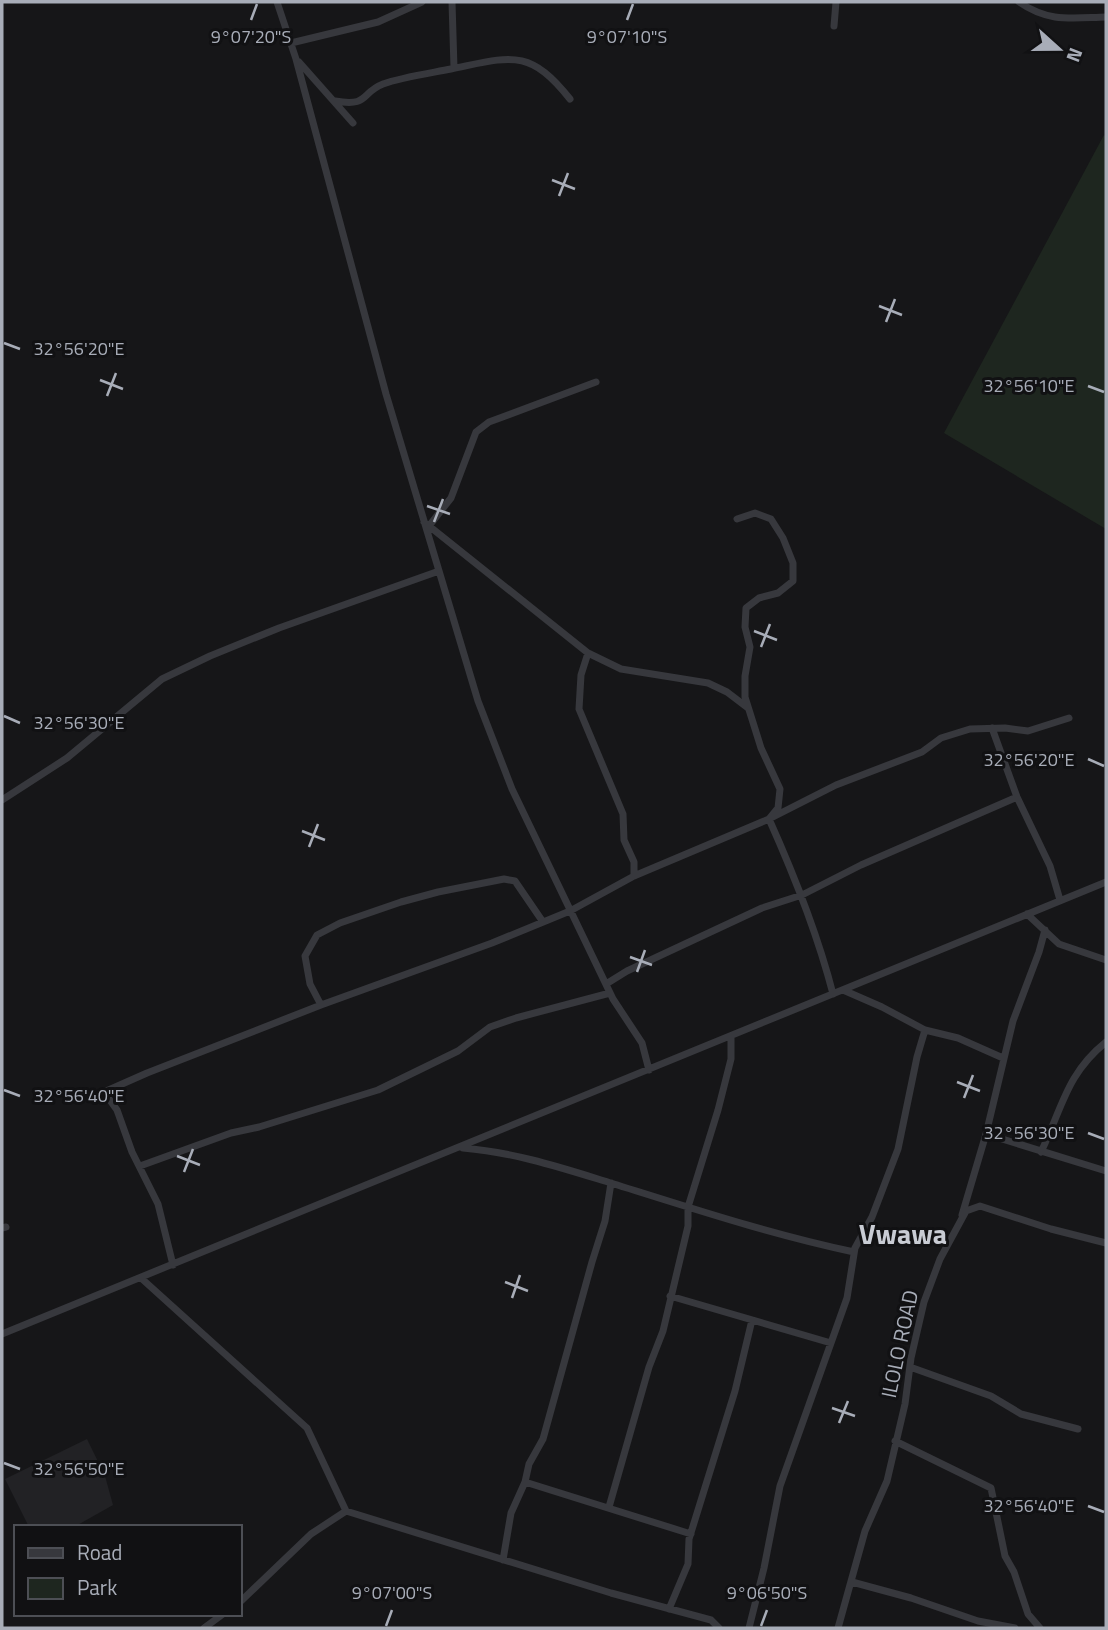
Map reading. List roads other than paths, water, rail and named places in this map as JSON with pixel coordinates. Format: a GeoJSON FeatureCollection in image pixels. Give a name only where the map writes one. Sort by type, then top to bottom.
{"type":"FeatureCollection","features":[{"type":"Feature","properties":{"kind":"street"},"geometry":{"type":"LineString","coordinates":[[276,2],[296,59],[386,394],[478,701],[512,789],[610,993],[642,1043],[649,1070]]}},
{"type":"Feature","properties":{"kind":"street"},"geometry":{"type":"LineString","coordinates":[[291,43],[378,22],[422,2]]}},
{"type":"Feature","properties":{"kind":"street"},"geometry":{"type":"LineString","coordinates":[[452,2],[454,68]]}},
{"type":"Feature","properties":{"kind":"street"},"geometry":{"type":"LineString","coordinates":[[834,26],[836,2]]}},
{"type":"Feature","properties":{"kind":"street"},"geometry":{"type":"LineString","coordinates":[[1019,2],[1042,16],[1106,17]]}},
{"type":"Feature","properties":{"kind":"street"},"geometry":{"type":"LineString","coordinates":[[296,59],[353,123]]}},
{"type":"Feature","properties":{"kind":"street"},"geometry":{"type":"LineString","coordinates":[[335,101],[351,103],[363,100],[381,85],[487,60],[520,60],[539,68],[553,78],[570,99]]}},
{"type":"Feature","properties":{"kind":"street"},"geometry":{"type":"LineString","coordinates":[[426,524],[452,498],[476,432],[489,422],[596,382]]}},
{"type":"Feature","properties":{"kind":"street"},"geometry":{"type":"LineString","coordinates":[[737,519],[755,513],[771,519],[783,538],[793,563],[793,581],[778,593],[759,598],[746,608],[745,626],[750,648],[745,676],[745,697],[761,748],[780,789],[778,808],[769,819]]}},
{"type":"Feature","properties":{"kind":"street"},"geometry":{"type":"LineString","coordinates":[[426,524],[588,653],[621,668],[708,683],[727,692],[748,708]]}},
{"type":"Feature","properties":{"kind":"street"},"geometry":{"type":"LineString","coordinates":[[2,800],[67,758],[162,679],[279,628],[439,571]]}},
{"type":"Feature","properties":{"kind":"street"},"geometry":{"type":"LineString","coordinates":[[588,653],[581,675],[579,709],[623,814],[624,840],[634,862],[634,876]]}},
{"type":"Feature","properties":{"kind":"street"},"geometry":{"type":"LineString","coordinates":[[173,1265],[158,1204],[132,1152],[117,1110],[104,1092],[321,1005],[492,943],[570,911],[634,876],[769,819],[836,785],[922,752],[941,738],[970,729],[1028,731],[1069,718]]}},
{"type":"Feature","properties":{"kind":"street"},"geometry":{"type":"LineString","coordinates":[[992,728],[1017,797],[1050,866],[1060,900]]}},
{"type":"Feature","properties":{"kind":"street"},"geometry":{"type":"LineString","coordinates":[[606,984],[627,971],[762,908],[802,895],[861,865],[1017,797]]}},
{"type":"Feature","properties":{"kind":"street"},"geometry":{"type":"LineString","coordinates":[[769,819],[820,944],[832,994]]}},
{"type":"Feature","properties":{"kind":"street"},"geometry":{"type":"LineString","coordinates":[[321,1005],[310,984],[305,956],[317,935],[340,923],[438,892],[505,879],[515,881],[543,922]]}},
{"type":"Feature","properties":{"kind":"street"},"geometry":{"type":"LineString","coordinates":[[2,1334],[1106,882]]}},
{"type":"Feature","properties":{"kind":"street"},"geometry":{"type":"LineString","coordinates":[[1027,914],[1059,944],[1106,960]]}},
{"type":"Feature","properties":{"kind":"street","name":"ILOLO ROAD"},"geometry":{"type":"LineString","coordinates":[[838,1628],[865,1531],[887,1481],[924,1302],[940,1259],[961,1219],[986,1134],[1013,1021],[1045,930]]}},
{"type":"Feature","properties":{"kind":"street"},"geometry":{"type":"LineString","coordinates":[[844,990],[925,1030],[958,1038],[1003,1058]]}},
{"type":"Feature","properties":{"kind":"street"},"geometry":{"type":"LineString","coordinates":[[140,1166],[221,1136],[378,1090],[458,1051],[490,1027],[610,993]]}},
{"type":"Feature","properties":{"kind":"street"},"geometry":{"type":"LineString","coordinates":[[749,1628],[780,1486],[847,1298],[854,1252],[889,1178],[925,1030]]}},
{"type":"Feature","properties":{"kind":"street"},"geometry":{"type":"LineString","coordinates":[[609,1507],[649,1367],[663,1331],[688,1226],[688,1207],[731,1059],[731,1036]]}},
{"type":"Feature","properties":{"kind":"street"},"geometry":{"type":"LineString","coordinates":[[1041,1152],[1065,1093],[1081,1067],[1106,1042]]}},
{"type":"Feature","properties":{"kind":"street"},"geometry":{"type":"LineString","coordinates":[[986,1134],[1106,1171]]}},
{"type":"Feature","properties":{"kind":"street"},"geometry":{"type":"LineString","coordinates":[[459,1147],[489,1150],[546,1162],[688,1207],[854,1252]]}},
{"type":"Feature","properties":{"kind":"street"},"geometry":{"type":"LineString","coordinates":[[503,1560],[512,1513],[525,1482],[529,1464],[543,1438],[605,1221],[611,1183]]}},
{"type":"Feature","properties":{"kind":"street"},"geometry":{"type":"LineString","coordinates":[[961,1219],[967,1211],[979,1206],[1106,1243]]}},
{"type":"Feature","properties":{"kind":"street"},"geometry":{"type":"LineString","coordinates":[[141,1278],[307,1428],[346,1511],[711,1620],[719,1628]]}},
{"type":"Feature","properties":{"kind":"street"},"geometry":{"type":"LineString","coordinates":[[670,1296],[831,1343]]}},
{"type":"Feature","properties":{"kind":"street"},"geometry":{"type":"LineString","coordinates":[[669,1609],[688,1564],[691,1534],[735,1391],[752,1320]]}},
{"type":"Feature","properties":{"kind":"street"},"geometry":{"type":"LineString","coordinates":[[910,1367],[991,1396],[1021,1414],[1078,1429]]}},
{"type":"Feature","properties":{"kind":"street"},"geometry":{"type":"LineString","coordinates":[[895,1441],[991,1488],[1004,1556],[1014,1572],[1028,1614],[1040,1628]]}},
{"type":"Feature","properties":{"kind":"street"},"geometry":{"type":"LineString","coordinates":[[525,1482],[691,1534]]}},
{"type":"Feature","properties":{"kind":"street"},"geometry":{"type":"LineString","coordinates":[[242,1600],[311,1534],[346,1511]]}},
{"type":"Feature","properties":{"kind":"street"},"geometry":{"type":"LineString","coordinates":[[852,1582],[911,1598],[978,1621],[1015,1628]]}},
{"type":"Feature","properties":{"kind":"street"},"geometry":{"type":"LineString","coordinates":[[204,1628],[220,1616]]}},
{"type":"Feature","properties":{"kind":"district","name":"Vwawa"},"geometry":{"type":"Point","coordinates":[903,1234]}}]}
